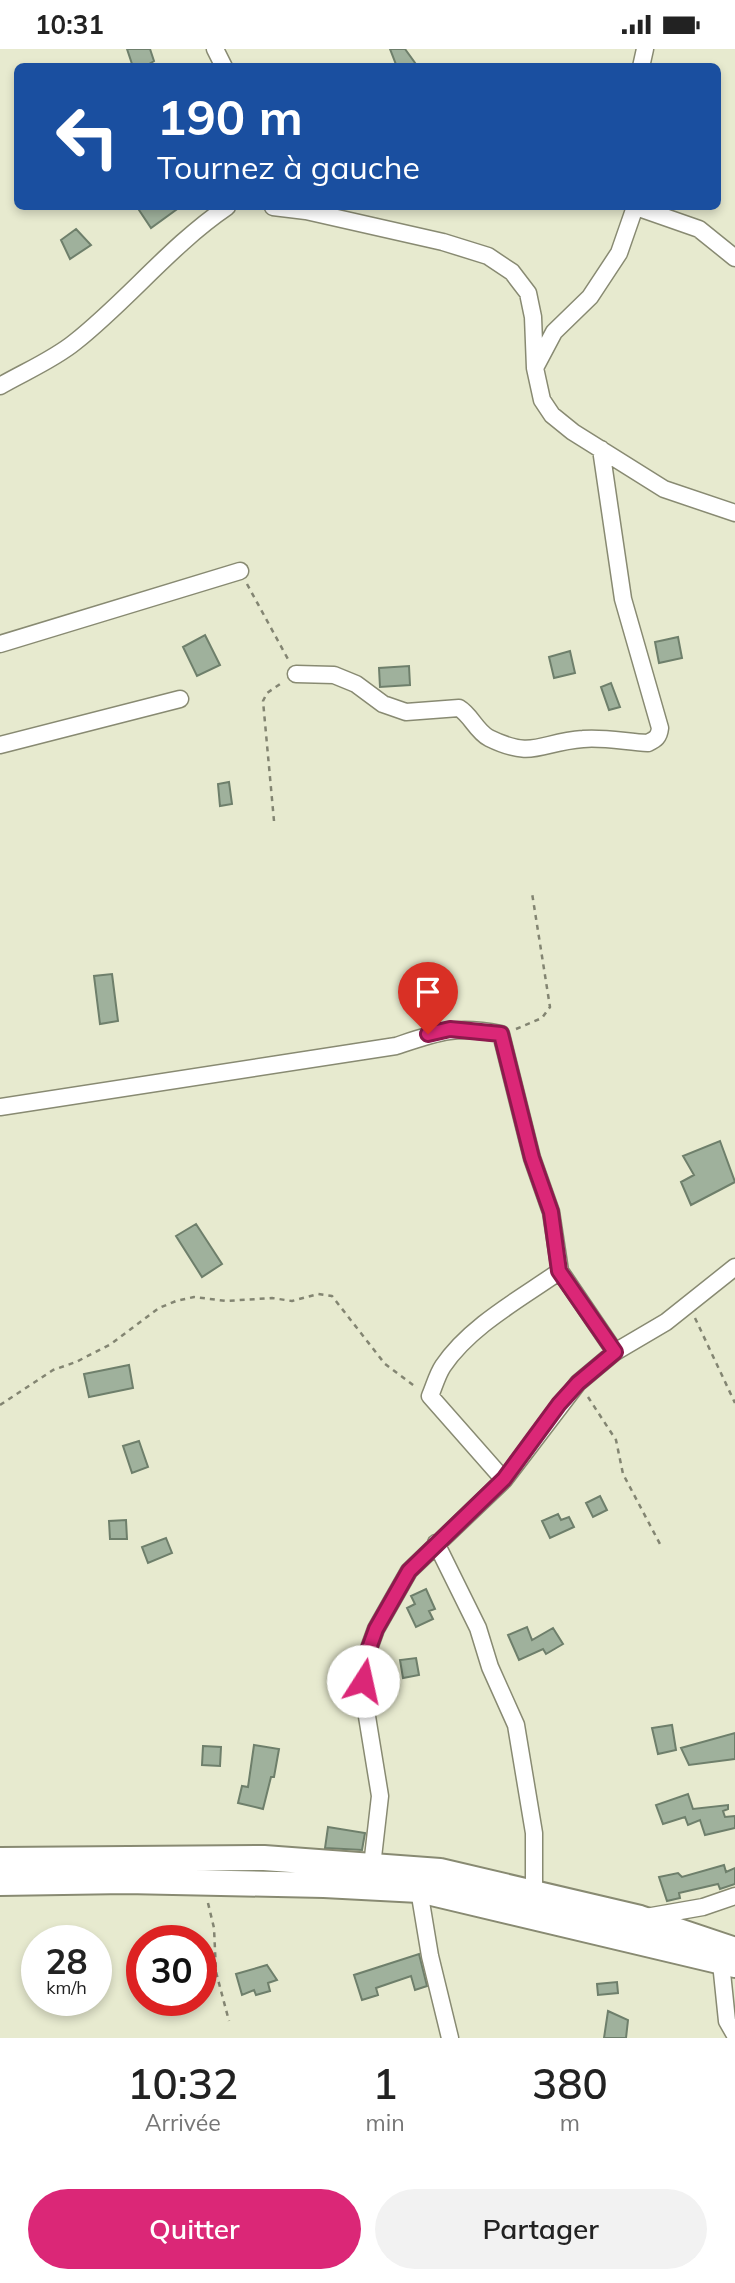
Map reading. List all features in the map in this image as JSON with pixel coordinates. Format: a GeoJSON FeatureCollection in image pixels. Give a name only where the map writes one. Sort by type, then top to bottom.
{"type":"FeatureCollection","features":[{"type":"Feature","properties":{"kind":"main road"},"geometry":{"type":"LineString","coordinates":[[0,1860],[264,1858],[440,1871],[640,1918],[730,1959]]}},
{"type":"Feature","properties":{"kind":"main road"},"geometry":{"type":"LineString","coordinates":[[0,1883],[126,1881],[419,1890],[730,1959]]}},
{"type":"Feature","properties":{"kind":"street"},"geometry":{"type":"LineString","coordinates":[[0,386],[72,344],[222,210]]}},
{"type":"Feature","properties":{"kind":"street"},"geometry":{"type":"LineString","coordinates":[[298,210],[443,242],[488,256],[512,272],[528,293],[533,317],[535,368],[542,400],[552,415],[664,489],[735,513]]}},
{"type":"Feature","properties":{"kind":"street"},"geometry":{"type":"LineString","coordinates":[[535,368],[554,332],[590,297],[619,253],[635,210]]}},
{"type":"Feature","properties":{"kind":"street"},"geometry":{"type":"LineString","coordinates":[[645,210],[699,229],[735,258]]}},
{"type":"Feature","properties":{"kind":"street"},"geometry":{"type":"LineString","coordinates":[[296,674],[334,675],[356,684],[383,704],[406,712],[459,708],[485,735],[520,750],[537,750],[583,739],[648,743],[654,740],[659,736],[660,728],[623,599],[601,449]]}},
{"type":"Feature","properties":{"kind":"street"},"geometry":{"type":"LineString","coordinates":[[0,644],[240,571]]}},
{"type":"Feature","properties":{"kind":"street"},"geometry":{"type":"LineString","coordinates":[[0,745],[180,699]]}},
{"type":"Feature","properties":{"kind":"street"},"geometry":{"type":"LineString","coordinates":[[0,1107],[396,1046],[450,1029],[501,1034],[532,1158],[551,1212],[559,1271],[615,1352]]}},
{"type":"Feature","properties":{"kind":"street"},"geometry":{"type":"LineString","coordinates":[[372,1866],[380,1796],[364,1698],[363,1665],[376,1629],[409,1571],[504,1479],[578,1383],[615,1352],[687,1306],[735,1267]]}},
{"type":"Feature","properties":{"kind":"street"},"geometry":{"type":"LineString","coordinates":[[504,1479],[430,1396],[442,1368],[458,1347],[498,1314],[559,1271]]}},
{"type":"Feature","properties":{"kind":"street"},"geometry":{"type":"LineString","coordinates":[[436,1543],[478,1628],[490,1667],[516,1725],[534,1833],[534,1892]]}},
{"type":"Feature","properties":{"kind":"street"},"geometry":{"type":"LineString","coordinates":[[419,1890],[430,1956],[450,2038]]}},
{"type":"Feature","properties":{"kind":"street"},"geometry":{"type":"LineString","coordinates":[[640,1918],[704,1907],[735,1896]]}},
{"type":"Feature","properties":{"kind":"street"},"geometry":{"type":"LineString","coordinates":[[730,1959],[727,2021],[735,2035]]}},
{"type":"Feature","properties":{"kind":"path"},"geometry":{"type":"LineString","coordinates":[[240,571],[296,674],[267,694],[263,701],[274,821]]}},
{"type":"Feature","properties":{"kind":"path"},"geometry":{"type":"LineString","coordinates":[[501,1034],[542,1018],[550,1007],[532,893]]}},
{"type":"Feature","properties":{"kind":"path"},"geometry":{"type":"LineString","coordinates":[[0,1405],[53,1370],[111,1345],[159,1308],[176,1301],[194,1297],[226,1301],[272,1298],[292,1301],[318,1294],[332,1296],[385,1364],[430,1396]]}},
{"type":"Feature","properties":{"kind":"path"},"geometry":{"type":"LineString","coordinates":[[687,1306],[735,1403]]}},
{"type":"Feature","properties":{"kind":"path"},"geometry":{"type":"LineString","coordinates":[[578,1383],[616,1440],[623,1474],[660,1544]]}},
{"type":"Feature","properties":{"kind":"path"},"geometry":{"type":"LineString","coordinates":[[202,1883],[214,1928],[216,1972],[229,2021]]}},
{"type":"Feature","properties":{"kind":"building"},"geometry":{"type":"Polygon","coordinates":[[[127,49],[150,49],[154,61],[132,63],[127,49]]]}},
{"type":"Feature","properties":{"kind":"building"},"geometry":{"type":"Polygon","coordinates":[[[390,49],[405,49],[415,63],[395,63],[390,49]]]}},
{"type":"Feature","properties":{"kind":"building"},"geometry":{"type":"Polygon","coordinates":[[[139,210],[176,210],[151,228],[139,210]]]}},
{"type":"Feature","properties":{"kind":"building"},"geometry":{"type":"Polygon","coordinates":[[[76,229],[91,245],[70,259],[61,240],[76,229]]]}},
{"type":"Feature","properties":{"kind":"building"},"geometry":{"type":"Polygon","coordinates":[[[205,635],[220,665],[197,676],[183,647],[205,635]]]}},
{"type":"Feature","properties":{"kind":"building"},"geometry":{"type":"Polygon","coordinates":[[[678,637],[682,658],[659,663],[655,642],[678,637]]]}},
{"type":"Feature","properties":{"kind":"building"},"geometry":{"type":"Polygon","coordinates":[[[570,651],[575,673],[554,678],[549,657],[570,651]]]}},
{"type":"Feature","properties":{"kind":"building"},"geometry":{"type":"Polygon","coordinates":[[[409,666],[410,685],[380,687],[379,668],[409,666]]]}},
{"type":"Feature","properties":{"kind":"building"},"geometry":{"type":"Polygon","coordinates":[[[611,683],[620,707],[609,710],[601,687],[611,683]]]}},
{"type":"Feature","properties":{"kind":"building"},"geometry":{"type":"Polygon","coordinates":[[[229,782],[232,804],[220,806],[218,784],[229,782]]]}},
{"type":"Feature","properties":{"kind":"building"},"geometry":{"type":"Polygon","coordinates":[[[112,974],[118,1021],[100,1024],[94,976],[112,974]]]}},
{"type":"Feature","properties":{"kind":"building"},"geometry":{"type":"Polygon","coordinates":[[[720,1141],[735,1182],[691,1205],[681,1182],[694,1175],[683,1156],[720,1141]]]}},
{"type":"Feature","properties":{"kind":"building"},"geometry":{"type":"Polygon","coordinates":[[[196,1224],[222,1264],[202,1277],[176,1236],[196,1224]]]}},
{"type":"Feature","properties":{"kind":"building"},"geometry":{"type":"Polygon","coordinates":[[[129,1365],[133,1388],[89,1397],[84,1374],[129,1365]]]}},
{"type":"Feature","properties":{"kind":"building"},"geometry":{"type":"Polygon","coordinates":[[[139,1441],[148,1467],[132,1473],[123,1446],[139,1441]]]}},
{"type":"Feature","properties":{"kind":"building"},"geometry":{"type":"Polygon","coordinates":[[[600,1496],[607,1510],[593,1517],[586,1503],[600,1496]]]}},
{"type":"Feature","properties":{"kind":"building"},"geometry":{"type":"Polygon","coordinates":[[[558,1514],[561,1520],[569,1517],[574,1527],[550,1538],[542,1521],[558,1514]]]}},
{"type":"Feature","properties":{"kind":"building"},"geometry":{"type":"Polygon","coordinates":[[[126,1520],[127,1539],[110,1539],[109,1521],[126,1520]]]}},
{"type":"Feature","properties":{"kind":"building"},"geometry":{"type":"Polygon","coordinates":[[[166,1538],[172,1553],[148,1563],[142,1547],[166,1538]]]}},
{"type":"Feature","properties":{"kind":"building"},"geometry":{"type":"Polygon","coordinates":[[[426,1589],[435,1609],[429,1611],[433,1619],[416,1627],[407,1608],[415,1604],[411,1596],[426,1589]]]}},
{"type":"Feature","properties":{"kind":"building"},"geometry":{"type":"Polygon","coordinates":[[[527,1627],[532,1640],[553,1628],[563,1644],[546,1654],[543,1649],[519,1660],[508,1635],[527,1627]]]}},
{"type":"Feature","properties":{"kind":"building"},"geometry":{"type":"Polygon","coordinates":[[[416,1658],[419,1675],[403,1678],[400,1660],[416,1658]]]}},
{"type":"Feature","properties":{"kind":"building"},"geometry":{"type":"Polygon","coordinates":[[[672,1725],[676,1750],[658,1754],[652,1728],[672,1725]]]}},
{"type":"Feature","properties":{"kind":"building"},"geometry":{"type":"Polygon","coordinates":[[[735,1733],[735,1759],[689,1765],[681,1748],[735,1733]]]}},
{"type":"Feature","properties":{"kind":"building"},"geometry":{"type":"Polygon","coordinates":[[[254,1745],[279,1749],[274,1777],[271,1777],[263,1809],[238,1803],[242,1786],[248,1787],[254,1745]]]}},
{"type":"Feature","properties":{"kind":"building"},"geometry":{"type":"Polygon","coordinates":[[[203,1746],[221,1747],[220,1766],[202,1765],[203,1746]]]}},
{"type":"Feature","properties":{"kind":"building"},"geometry":{"type":"Polygon","coordinates":[[[688,1794],[693,1809],[728,1805],[728,1809],[723,1811],[725,1817],[735,1816],[735,1828],[705,1835],[700,1820],[688,1825],[685,1817],[663,1824],[656,1805],[688,1794]]]}},
{"type":"Feature","properties":{"kind":"building"},"geometry":{"type":"Polygon","coordinates":[[[328,1827],[365,1833],[362,1850],[325,1848],[328,1827]]]}},
{"type":"Feature","properties":{"kind":"building"},"geometry":{"type":"Polygon","coordinates":[[[724,1865],[726,1872],[735,1868],[735,1884],[720,1889],[718,1884],[679,1893],[680,1898],[667,1901],[659,1877],[678,1873],[682,1877],[724,1865]]]}},
{"type":"Feature","properties":{"kind":"building"},"geometry":{"type":"Polygon","coordinates":[[[419,1954],[427,1986],[415,1990],[411,1976],[376,1988],[378,1995],[362,2000],[354,1975],[419,1954]]]}},
{"type":"Feature","properties":{"kind":"building"},"geometry":{"type":"Polygon","coordinates":[[[267,1965],[277,1980],[268,1983],[270,1991],[256,1995],[254,1990],[242,1995],[236,1974],[267,1965]]]}},
{"type":"Feature","properties":{"kind":"building"},"geometry":{"type":"Polygon","coordinates":[[[617,1982],[618,1993],[598,1995],[597,1984],[617,1982]]]}},
{"type":"Feature","properties":{"kind":"building"},"geometry":{"type":"Polygon","coordinates":[[[608,2011],[628,2020],[626,2038],[604,2038],[608,2011]]]}},
{"type":"Feature","properties":{"kind":"route"},"geometry":{"type":"LineString","coordinates":[[363,1681],[363,1665],[376,1629],[409,1571],[504,1479],[559,1404],[578,1383],[615,1352],[559,1271],[551,1212],[532,1158],[501,1034],[450,1029],[428,1034]]}}]}
